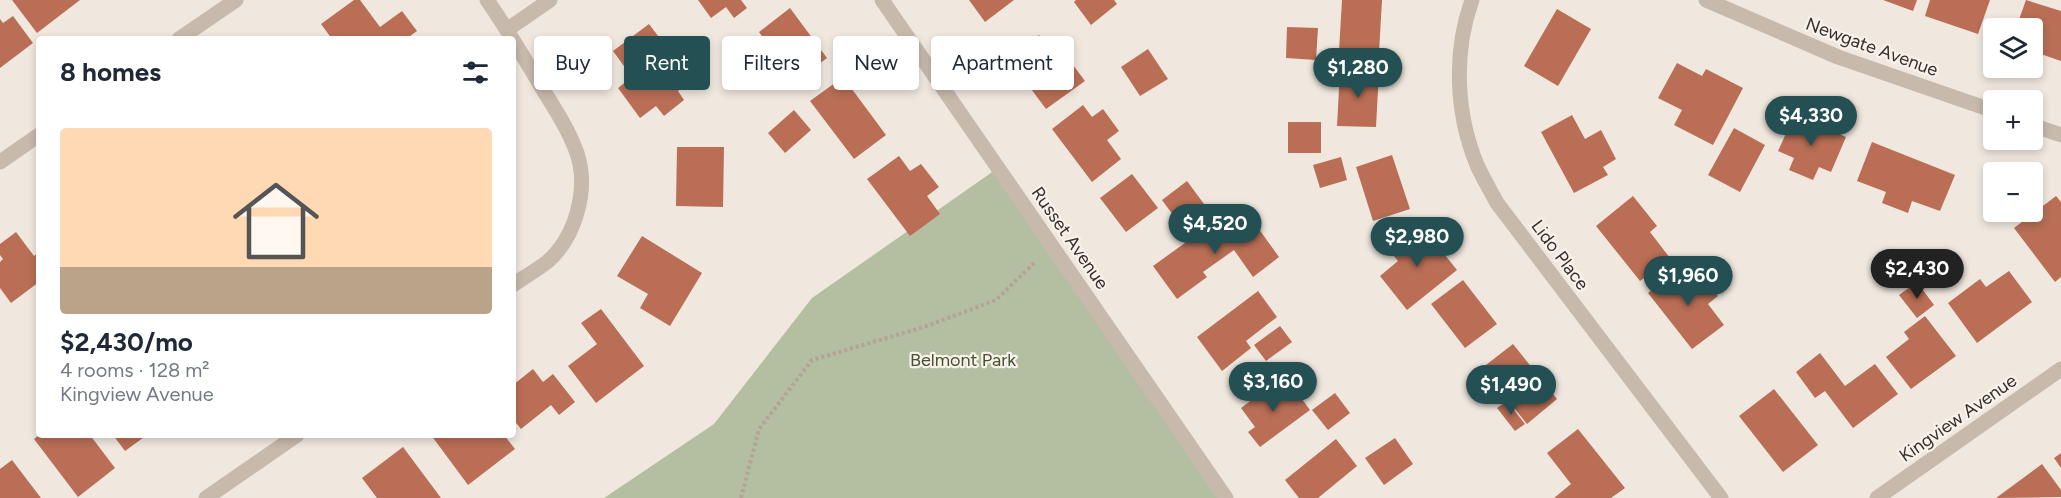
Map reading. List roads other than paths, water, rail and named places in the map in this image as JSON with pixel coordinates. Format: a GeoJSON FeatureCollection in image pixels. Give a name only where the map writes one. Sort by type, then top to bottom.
{"type":"FeatureCollection","features":[{"type":"Feature","properties":{"kind":"street"},"geometry":{"type":"LineString","coordinates":[[183,36],[236,0]]}},
{"type":"Feature","properties":{"kind":"street"},"geometry":{"type":"LineString","coordinates":[[487,0],[512,36]]}},
{"type":"Feature","properties":{"kind":"street"},"geometry":{"type":"LineString","coordinates":[[508,29],[550,0]]}},
{"type":"Feature","properties":{"kind":"street","name":"Russet Avenue"},"geometry":{"type":"LineString","coordinates":[[882,0],[1226,498]]}},
{"type":"Feature","properties":{"kind":"street","name":"Lido Place"},"geometry":{"type":"LineString","coordinates":[[1472,0],[1460,54],[1460,93],[1465,127],[1477,165],[1497,203],[1721,498]]}},
{"type":"Feature","properties":{"kind":"street","name":"Newgate Avenue"},"geometry":{"type":"LineString","coordinates":[[1706,0],[1838,57],[1983,107]]}},
{"type":"Feature","properties":{"kind":"street"},"geometry":{"type":"LineString","coordinates":[[516,43],[569,133],[578,156],[581,188],[576,216],[566,239],[548,261],[516,283]]}},
{"type":"Feature","properties":{"kind":"street"},"geometry":{"type":"LineString","coordinates":[[2043,129],[2061,135]]}},
{"type":"Feature","properties":{"kind":"street"},"geometry":{"type":"LineString","coordinates":[[0,162],[36,137]]}},
{"type":"Feature","properties":{"kind":"street","name":"Kingview Avenue"},"geometry":{"type":"LineString","coordinates":[[1877,498],[2061,369]]}},
{"type":"Feature","properties":{"kind":"street"},"geometry":{"type":"LineString","coordinates":[[206,498],[293,438]]}},
{"type":"Feature","properties":{"kind":"park label","name":"Belmont Park"},"geometry":{"type":"Point","coordinates":[963,360]}}]}
